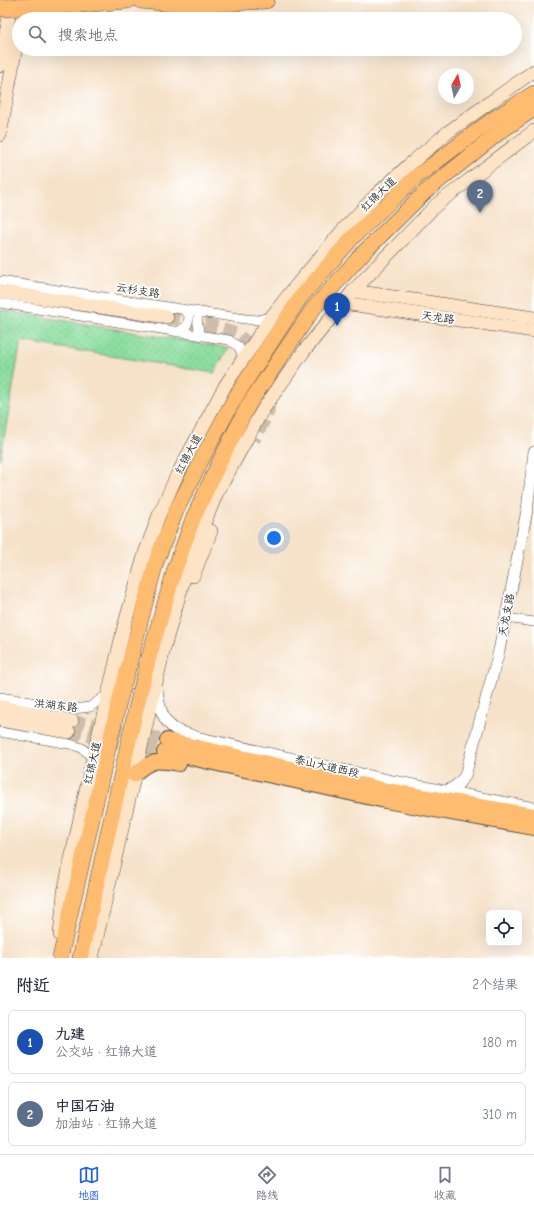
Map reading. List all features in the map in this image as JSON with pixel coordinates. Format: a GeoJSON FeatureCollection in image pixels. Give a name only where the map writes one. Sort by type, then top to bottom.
{"type":"FeatureCollection","features":[{"type":"Feature","properties":{"kind":"highway"},"geometry":{"type":"LineString","coordinates":[[0,8],[69,5],[128,0]]}},
{"type":"Feature","properties":{"kind":"highway"},"geometry":{"type":"LineString","coordinates":[[141,0],[192,5],[266,0]]}},
{"type":"Feature","properties":{"kind":"highway","name":"红锦大道"},"geometry":{"type":"LineString","coordinates":[[59,958],[118,706],[156,562],[176,511],[236,396],[300,298],[354,237],[416,177],[493,119],[534,93]]}},
{"type":"Feature","properties":{"kind":"highway"},"geometry":{"type":"LineString","coordinates":[[80,958],[136,709],[149,657],[175,569],[193,519],[249,404],[313,309],[364,252],[425,192],[501,131],[534,109]]}},
{"type":"Feature","properties":{"kind":"main road"},"geometry":{"type":"LineString","coordinates":[[0,135],[3,65],[12,0]]}},
{"type":"Feature","properties":{"kind":"main road"},"geometry":{"type":"LineString","coordinates":[[22,12],[24,0]]}},
{"type":"Feature","properties":{"kind":"main road"},"geometry":{"type":"LineString","coordinates":[[3,65],[12,45]]}},
{"type":"Feature","properties":{"kind":"main road","name":"红锦大道"},"geometry":{"type":"LineString","coordinates":[[59,958],[64,892],[93,758],[125,623],[145,553],[158,515],[177,475],[210,413],[225,386],[272,316],[342,231],[382,190],[448,132],[534,71]]}},
{"type":"Feature","properties":{"kind":"main road"},"geometry":{"type":"LineString","coordinates":[[92,958],[164,644],[191,555],[216,495],[262,411],[304,351],[353,291],[436,205],[534,131]]}},
{"type":"Feature","properties":{"kind":"main road","name":"天龙路"},"geometry":{"type":"LineString","coordinates":[[353,291],[534,318]]}},
{"type":"Feature","properties":{"kind":"main road"},"geometry":{"type":"LineString","coordinates":[[0,292],[167,317]]}},
{"type":"Feature","properties":{"kind":"main road","name":"天龙路"},"geometry":{"type":"LineString","coordinates":[[343,303],[534,330]]}},
{"type":"Feature","properties":{"kind":"main road"},"geometry":{"type":"LineString","coordinates":[[164,644],[178,621],[198,563],[221,506],[254,440]]}},
{"type":"Feature","properties":{"kind":"main road","name":"洪湖东路"},"geometry":{"type":"LineString","coordinates":[[0,707],[70,726],[0,720]]}},
{"type":"Feature","properties":{"kind":"main road","name":"泰山大道西段"},"geometry":{"type":"LineString","coordinates":[[534,816],[387,790],[165,746],[385,801],[534,828]]}},
{"type":"Feature","properties":{"kind":"main road"},"geometry":{"type":"LineString","coordinates":[[134,775],[145,765],[155,761],[167,762],[326,797],[385,801]]}},
{"type":"Feature","properties":{"kind":"street","name":"云杉支路"},"geometry":{"type":"LineString","coordinates":[[0,281],[258,320],[272,316]]}},
{"type":"Feature","properties":{"kind":"street"},"geometry":{"type":"LineString","coordinates":[[0,303],[229,340],[239,347],[244,358]]}},
{"type":"Feature","properties":{"kind":"street"},"geometry":{"type":"LineString","coordinates":[[177,332],[185,328],[189,322],[189,315],[183,309]]}},
{"type":"Feature","properties":{"kind":"street"},"geometry":{"type":"LineString","coordinates":[[199,312],[197,328],[201,336]]}},
{"type":"Feature","properties":{"kind":"street","name":"天龙支路"},"geometry":{"type":"LineString","coordinates":[[465,776],[500,651],[527,510],[534,452]]}},
{"type":"Feature","properties":{"kind":"street"},"geometry":{"type":"LineString","coordinates":[[506,618],[534,622]]}},
{"type":"Feature","properties":{"kind":"street","name":"泰山大道西段"},"geometry":{"type":"LineString","coordinates":[[156,680],[159,703],[165,719],[175,729],[196,737],[393,781],[534,808]]}},
{"type":"Feature","properties":{"kind":"street","name":"洪湖东路"},"geometry":{"type":"LineString","coordinates":[[0,697],[74,709],[90,707],[108,694]]}},
{"type":"Feature","properties":{"kind":"street"},"geometry":{"type":"LineString","coordinates":[[0,732],[70,744],[82,748],[93,758]]}},
{"type":"Feature","properties":{"kind":"street"},"geometry":{"type":"LineString","coordinates":[[447,791],[457,785],[465,776],[469,788],[476,797]]}},
{"type":"Feature","properties":{"kind":"green space"},"geometry":{"type":"Polygon","coordinates":[[[0,310],[228,348],[214,373],[21,341],[0,460],[0,310]]]}},
{"type":"Feature","properties":{"kind":"tunnel"},"geometry":{"type":"LineString","coordinates":[[167,317],[205,324],[236,334],[258,351],[270,380],[268,412],[254,440]]}},
{"type":"Feature","properties":{"kind":"tunnel"},"geometry":{"type":"LineString","coordinates":[[72,721],[167,740]]}},
{"type":"Feature","properties":{"kind":"tunnel"},"geometry":{"type":"LineString","coordinates":[[69,732],[164,752]]}},
{"type":"Feature","properties":{"kind":"place","name":"中国石油"},"geometry":{"type":"Point","coordinates":[480,213]}},
{"type":"Feature","properties":{"kind":"place","name":"九建"},"geometry":{"type":"Point","coordinates":[337,326]}}]}
